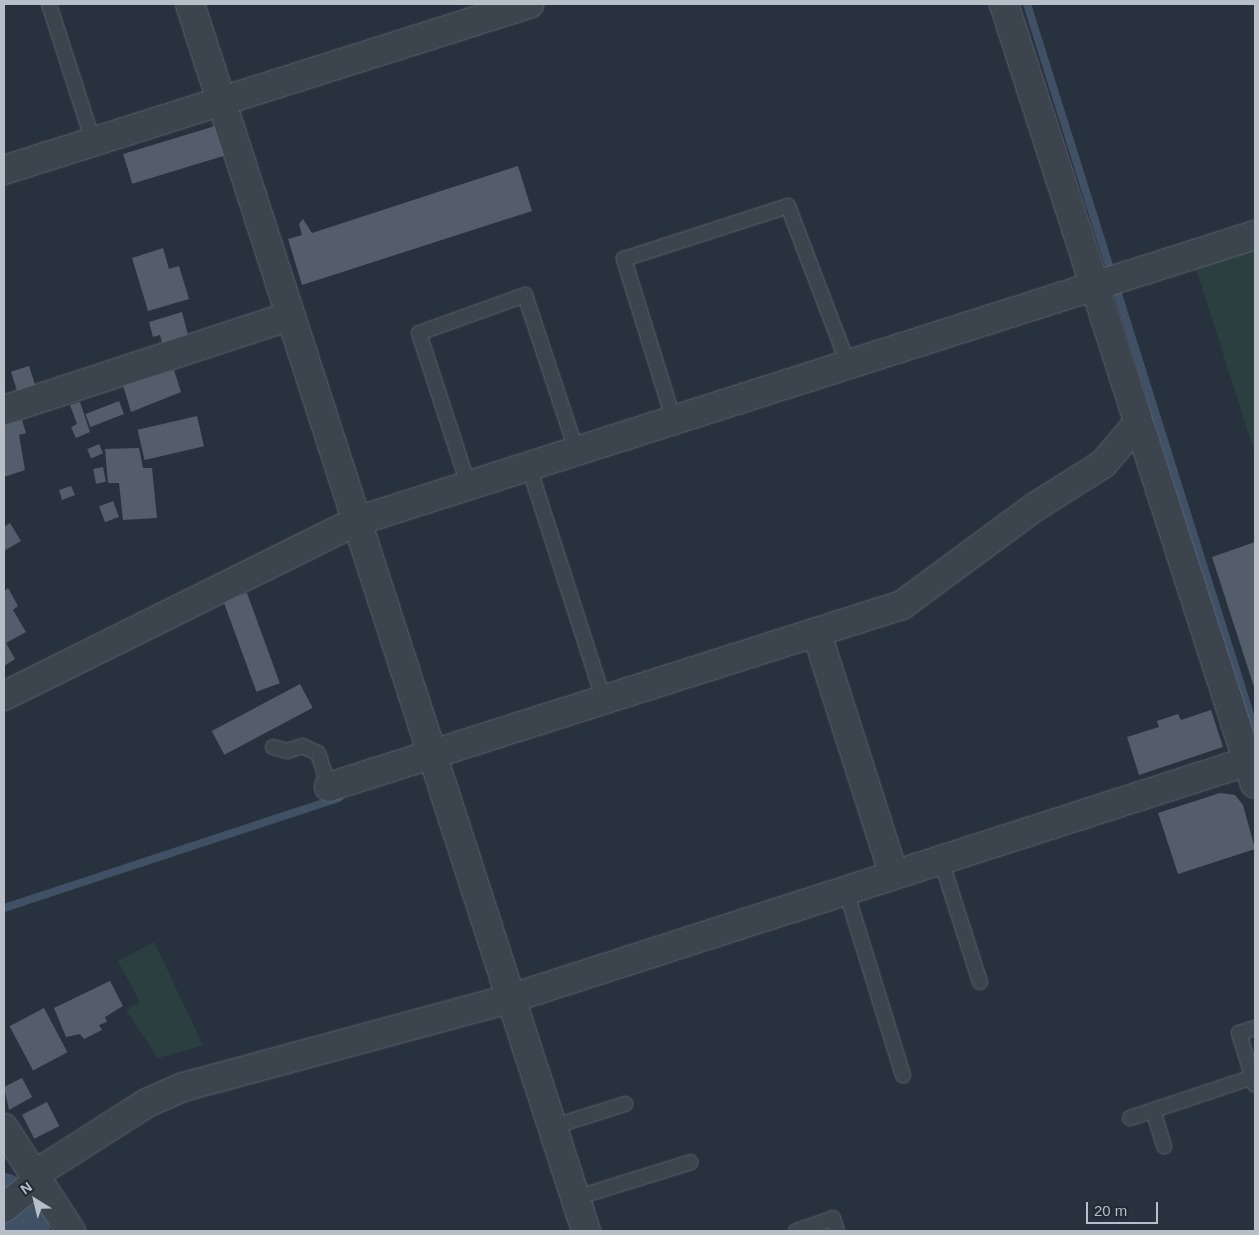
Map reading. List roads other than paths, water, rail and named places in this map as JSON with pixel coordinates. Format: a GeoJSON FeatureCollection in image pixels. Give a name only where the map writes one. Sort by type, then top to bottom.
{"type":"FeatureCollection","features":[{"type":"Feature","properties":{"kind":"street"},"geometry":{"type":"LineString","coordinates":[[190,4],[586,1231]]}},
{"type":"Feature","properties":{"kind":"street"},"geometry":{"type":"LineString","coordinates":[[4,170],[529,4]]}},
{"type":"Feature","properties":{"kind":"street"},"geometry":{"type":"LineString","coordinates":[[4,1208],[32,1183],[160,1096],[512,998],[941,860],[1253,768],[1138,423],[1004,4]]}},
{"type":"Feature","properties":{"kind":"street"},"geometry":{"type":"LineString","coordinates":[[4,696],[357,521],[1255,235]]}},
{"type":"Feature","properties":{"kind":"street"},"geometry":{"type":"LineString","coordinates":[[4,410],[290,316]]}},
{"type":"Feature","properties":{"kind":"street"},"geometry":{"type":"LineString","coordinates":[[329,787],[902,606],[1035,507],[1103,464],[1138,423]]}},
{"type":"Feature","properties":{"kind":"street"},"geometry":{"type":"LineString","coordinates":[[817,634],[894,875]]}},
{"type":"Feature","properties":{"kind":"street"},"geometry":{"type":"LineString","coordinates":[[4,1128],[32,1183],[71,1231]]}},
{"type":"Feature","properties":{"kind":"lane"},"geometry":{"type":"LineString","coordinates":[[49,4],[93,141]]}},
{"type":"Feature","properties":{"kind":"lane"},"geometry":{"type":"LineString","coordinates":[[674,420],[624,259],[788,206],[848,364]]}},
{"type":"Feature","properties":{"kind":"lane"},"geometry":{"type":"LineString","coordinates":[[469,486],[419,333],[525,295],[577,452]]}},
{"type":"Feature","properties":{"kind":"lane"},"geometry":{"type":"LineString","coordinates":[[529,467],[604,701]]}},
{"type":"Feature","properties":{"kind":"lane"},"geometry":{"type":"LineString","coordinates":[[273,747],[287,751],[302,746],[318,753],[329,787]]}},
{"type":"Feature","properties":{"kind":"lane"},"geometry":{"type":"LineString","coordinates":[[941,860],[980,982]]}},
{"type":"Feature","properties":{"kind":"lane"},"geometry":{"type":"LineString","coordinates":[[846,891],[903,1075]]}},
{"type":"Feature","properties":{"kind":"lane"},"geometry":{"type":"LineString","coordinates":[[1130,1118],[1254,1081],[1239,1034],[1255,1028]]}},
{"type":"Feature","properties":{"kind":"lane"},"geometry":{"type":"LineString","coordinates":[[552,1127],[625,1104]]}},
{"type":"Feature","properties":{"kind":"lane"},"geometry":{"type":"LineString","coordinates":[[1153,1110],[1164,1146]]}},
{"type":"Feature","properties":{"kind":"lane"},"geometry":{"type":"LineString","coordinates":[[575,1198],[691,1162]]}},
{"type":"Feature","properties":{"kind":"lane"},"geometry":{"type":"LineString","coordinates":[[796,1231],[833,1218],[838,1231]]}},
{"type":"Feature","properties":{"kind":"waterway"},"geometry":{"type":"LineString","coordinates":[[1027,4],[1255,730]]}},
{"type":"Feature","properties":{"kind":"waterway"},"geometry":{"type":"LineString","coordinates":[[1146,427],[1155,417]]}},
{"type":"Feature","properties":{"kind":"waterway"},"geometry":{"type":"LineString","coordinates":[[4,908],[339,798]]}},
{"type":"Feature","properties":{"kind":"waterway"},"geometry":{"type":"LineString","coordinates":[[4,1195],[28,1231]]}}]}
